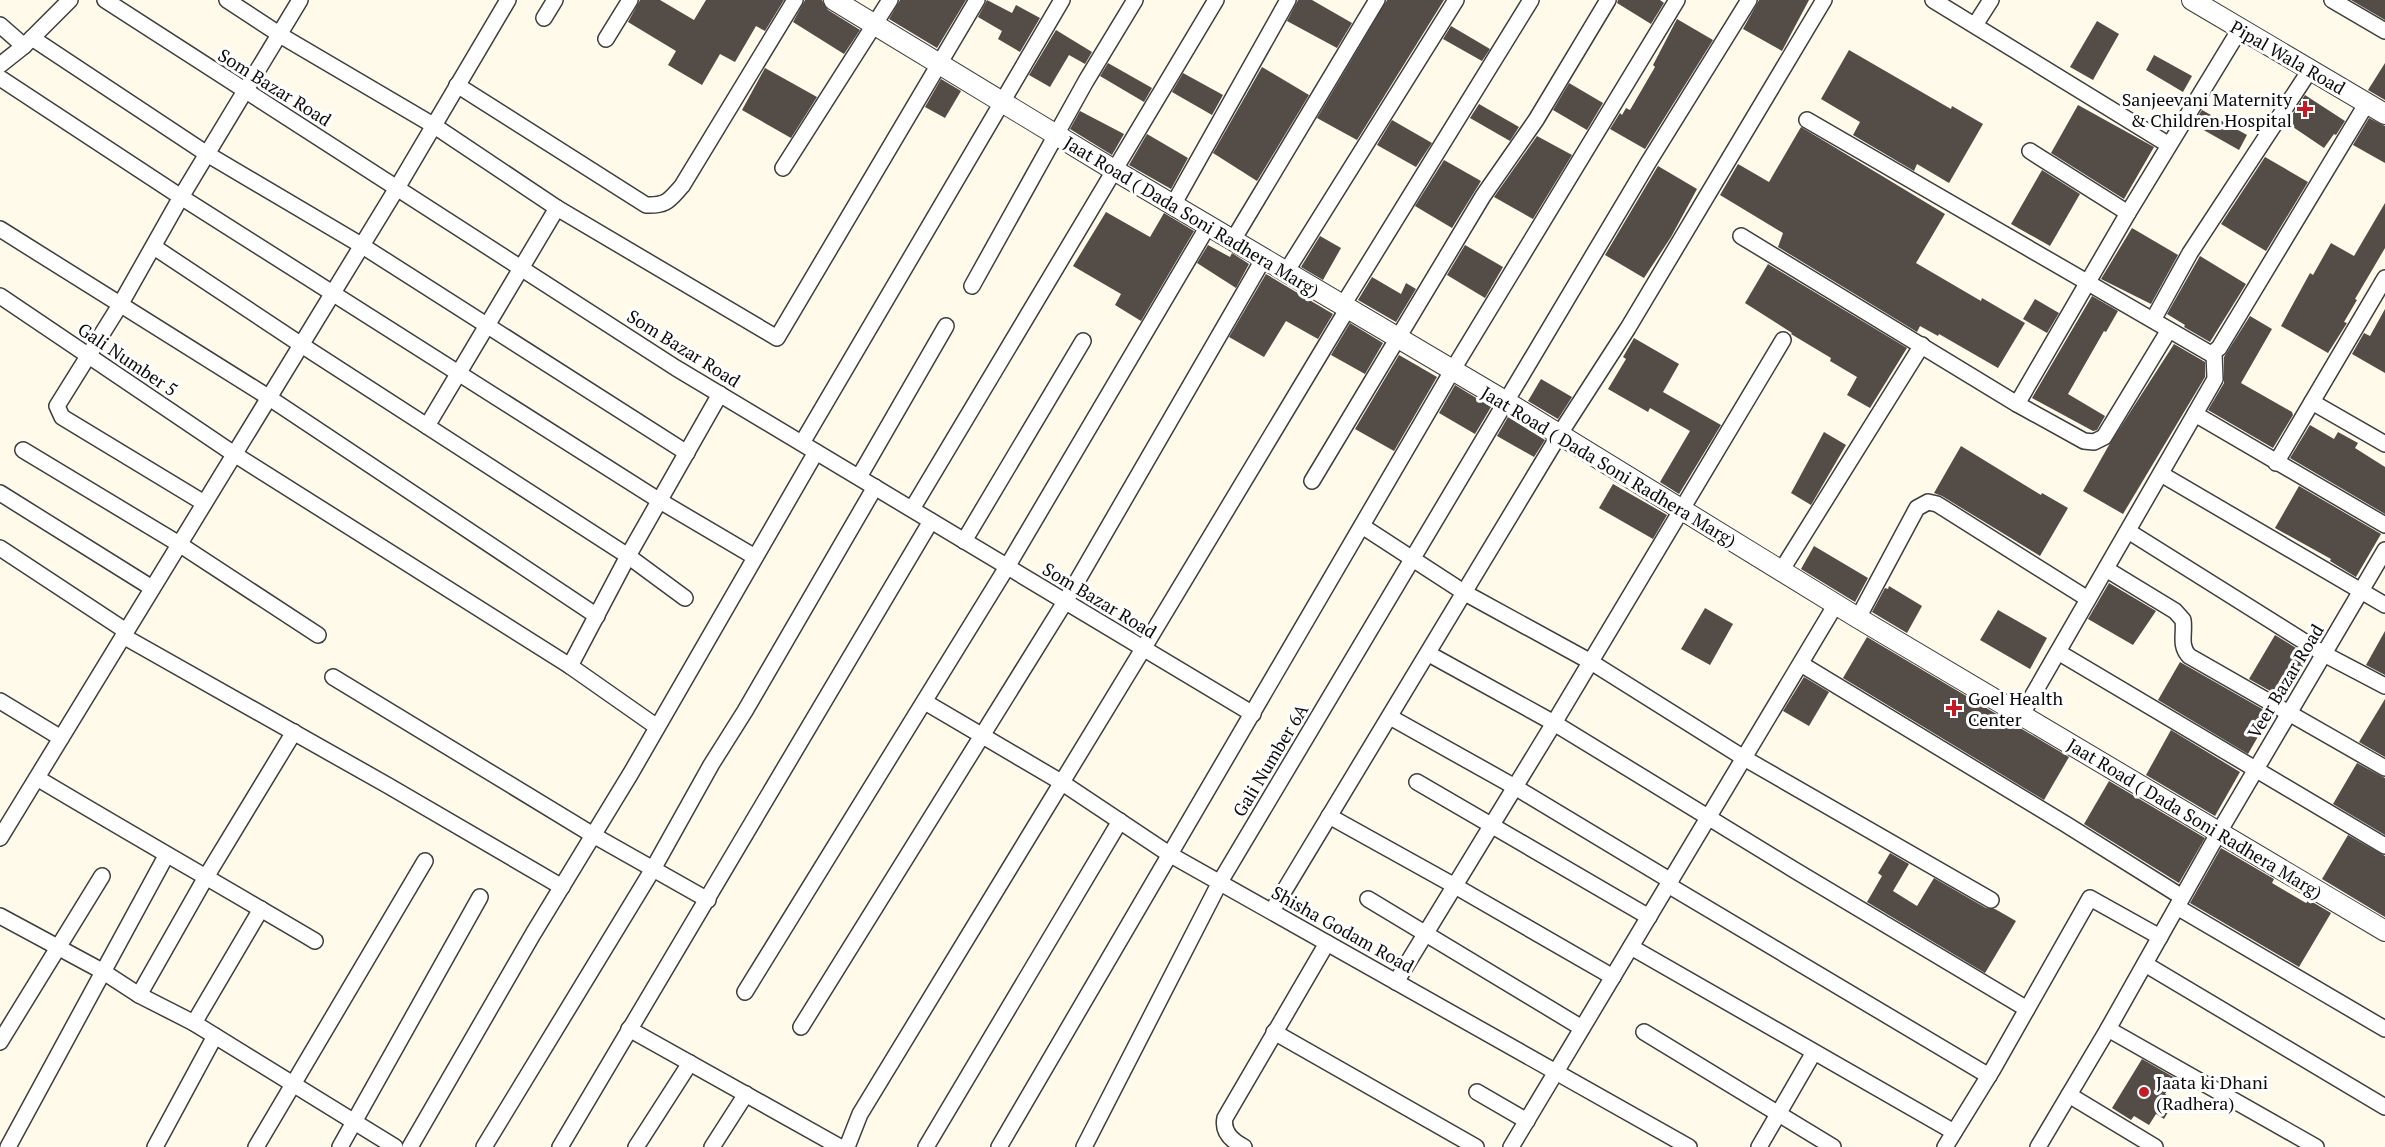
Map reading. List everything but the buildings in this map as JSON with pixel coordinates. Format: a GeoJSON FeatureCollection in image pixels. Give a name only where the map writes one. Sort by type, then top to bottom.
{"type":"FeatureCollection","features":[{"type":"Feature","properties":{"kind":"street"},"geometry":{"type":"LineString","coordinates":[[0,65],[28,42],[70,0]]}},
{"type":"Feature","properties":{"kind":"street","name":"Som Bazar Road"},"geometry":{"type":"LineString","coordinates":[[105,0],[720,394],[1253,714]]}},
{"type":"Feature","properties":{"kind":"street"},"geometry":{"type":"LineString","coordinates":[[227,0],[280,35],[433,125],[557,208],[777,338],[977,0]]}},
{"type":"Feature","properties":{"kind":"street"},"geometry":{"type":"LineString","coordinates":[[204,503],[62,417],[57,406],[120,305],[181,197],[300,0]]}},
{"type":"Feature","properties":{"kind":"street"},"geometry":{"type":"LineString","coordinates":[[0,838],[397,188],[508,0]]}},
{"type":"Feature","properties":{"kind":"street"},"geometry":{"type":"LineString","coordinates":[[544,18],[555,0]]}},
{"type":"Feature","properties":{"kind":"street"},"geometry":{"type":"LineString","coordinates":[[606,39],[630,0]]}},
{"type":"Feature","properties":{"kind":"street"},"geometry":{"type":"LineString","coordinates":[[457,86],[646,205],[657,206],[667,202],[682,186],[795,0]]}},
{"type":"Feature","properties":{"kind":"street","name":"Jaat Road ( Dada Soni Radhera Marg)"},"geometry":{"type":"LineString","coordinates":[[834,0],[1114,170],[1505,401],[1858,618],[2385,931]]}},
{"type":"Feature","properties":{"kind":"street"},"geometry":{"type":"LineString","coordinates":[[783,168],[890,0]]}},
{"type":"Feature","properties":{"kind":"street"},"geometry":{"type":"LineString","coordinates":[[802,443],[1062,0]]}},
{"type":"Feature","properties":{"kind":"street"},"geometry":{"type":"LineString","coordinates":[[972,286],[1135,0]]}},
{"type":"Feature","properties":{"kind":"street"},"geometry":{"type":"LineString","coordinates":[[912,509],[1216,0]]}},
{"type":"Feature","properties":{"kind":"street"},"geometry":{"type":"LineString","coordinates":[[1173,205],[1288,0]]}},
{"type":"Feature","properties":{"kind":"street"},"geometry":{"type":"LineString","coordinates":[[1233,240],[1377,0]]}},
{"type":"Feature","properties":{"kind":"street"},"geometry":{"type":"LineString","coordinates":[[1286,272],[1456,0]]}},
{"type":"Feature","properties":{"kind":"street"},"geometry":{"type":"LineString","coordinates":[[847,1147],[860,1114],[1143,649],[1345,307],[1531,0]]}},
{"type":"Feature","properties":{"kind":"street"},"geometry":{"type":"LineString","coordinates":[[1312,481],[1483,196],[1536,120],[1608,0]]}},
{"type":"Feature","properties":{"kind":"street"},"geometry":{"type":"LineString","coordinates":[[999,1147],[1452,371],[1677,0]]}},
{"type":"Feature","properties":{"kind":"street","name":"Gali Number 6A"},"geometry":{"type":"LineString","coordinates":[[1084,1147],[1220,882],[1505,401],[1749,0]]}},
{"type":"Feature","properties":{"kind":"street"},"geometry":{"type":"LineString","coordinates":[[1272,912],[1559,435],[1634,318],[1824,0]]}},
{"type":"Feature","properties":{"kind":"street"},"geometry":{"type":"LineString","coordinates":[[1933,0],[2169,146]]}},
{"type":"Feature","properties":{"kind":"street"},"geometry":{"type":"LineString","coordinates":[[1975,26],[1991,0]]}},
{"type":"Feature","properties":{"kind":"street","name":"Pipal Wala Road"},"geometry":{"type":"LineString","coordinates":[[2192,0],[2385,114]]}},
{"type":"Feature","properties":{"kind":"street"},"geometry":{"type":"LineString","coordinates":[[2332,0],[2385,32]]}},
{"type":"Feature","properties":{"kind":"street"},"geometry":{"type":"LineString","coordinates":[[0,25],[207,154],[361,245],[687,453]]}},
{"type":"Feature","properties":{"kind":"street"},"geometry":{"type":"LineString","coordinates":[[2017,404],[2128,213],[2240,29]]}},
{"type":"Feature","properties":{"kind":"street"},"geometry":{"type":"LineString","coordinates":[[2153,320],[2190,253],[2310,70]]}},
{"type":"Feature","properties":{"kind":"street"},"geometry":{"type":"LineString","coordinates":[[0,78],[181,197],[660,501],[755,557]]}},
{"type":"Feature","properties":{"kind":"street"},"geometry":{"type":"LineString","coordinates":[[2022,714],[2215,379],[2214,353],[2367,103]]}},
{"type":"Feature","properties":{"kind":"street"},"geometry":{"type":"LineString","coordinates":[[1807,120],[2205,352],[2214,353]]}},
{"type":"Feature","properties":{"kind":"street"},"geometry":{"type":"LineString","coordinates":[[2030,152],[2128,213]]}},
{"type":"Feature","properties":{"kind":"street"},"geometry":{"type":"LineString","coordinates":[[427,426],[557,208]]}},
{"type":"Feature","properties":{"kind":"street"},"geometry":{"type":"LineString","coordinates":[[745,992],[925,702],[1208,226]]}},
{"type":"Feature","properties":{"kind":"street"},"geometry":{"type":"LineString","coordinates":[[0,229],[268,397],[597,616]]}},
{"type":"Feature","properties":{"kind":"street"},"geometry":{"type":"LineString","coordinates":[[1741,236],[2017,404],[2084,441],[2094,442],[2104,437],[2169,330]]}},
{"type":"Feature","properties":{"kind":"street"},"geometry":{"type":"LineString","coordinates":[[154,247],[628,556],[685,598]]}},
{"type":"Feature","properties":{"kind":"street"},"geometry":{"type":"LineString","coordinates":[[801,1027],[984,736],[1065,602],[1264,258]]}},
{"type":"Feature","properties":{"kind":"street"},"geometry":{"type":"LineString","coordinates":[[2276,463],[2385,279]]}},
{"type":"Feature","properties":{"kind":"street","name":"Gali Number 5"},"geometry":{"type":"LineString","coordinates":[[0,296],[234,454],[570,666],[657,727]]}},
{"type":"Feature","properties":{"kind":"street"},"geometry":{"type":"LineString","coordinates":[[859,477],[946,326]]}},
{"type":"Feature","properties":{"kind":"street"},"geometry":{"type":"LineString","coordinates":[[1396,982],[1591,662],[1783,340]]}},
{"type":"Feature","properties":{"kind":"street"},"geometry":{"type":"LineString","coordinates":[[964,541],[1083,341]]}},
{"type":"Feature","properties":{"kind":"street"},"geometry":{"type":"LineString","coordinates":[[1781,571],[1922,345]]}},
{"type":"Feature","properties":{"kind":"street"},"geometry":{"type":"LineString","coordinates":[[570,666],[628,556],[720,394]]}},
{"type":"Feature","properties":{"kind":"street"},"geometry":{"type":"LineString","coordinates":[[2312,402],[2385,444]]}},
{"type":"Feature","properties":{"kind":"street"},"geometry":{"type":"LineString","coordinates":[[2195,414],[2385,525]]}},
{"type":"Feature","properties":{"kind":"street"},"geometry":{"type":"LineString","coordinates":[[23,450],[179,544],[318,635]]}},
{"type":"Feature","properties":{"kind":"street"},"geometry":{"type":"LineString","coordinates":[[410,1147],[816,452]]}},
{"type":"Feature","properties":{"kind":"street"},"geometry":{"type":"LineString","coordinates":[[2161,474],[2362,589],[2385,605]]}},
{"type":"Feature","properties":{"kind":"street"},"geometry":{"type":"LineString","coordinates":[[484,1147],[653,869],[711,765],[746,711],[875,487]]}},
{"type":"Feature","properties":{"kind":"street"},"geometry":{"type":"LineString","coordinates":[[0,493],[152,588]]}},
{"type":"Feature","properties":{"kind":"street"},"geometry":{"type":"LineString","coordinates":[[1858,618],[1917,508],[1928,502],[1937,504],[2088,599]]}},
{"type":"Feature","properties":{"kind":"street"},"geometry":{"type":"LineString","coordinates":[[560,1147],[931,521]]}},
{"type":"Feature","properties":{"kind":"street"},"geometry":{"type":"LineString","coordinates":[[1362,526],[1466,593],[1591,662],[1744,758],[1991,900]]}},
{"type":"Feature","properties":{"kind":"street"},"geometry":{"type":"LineString","coordinates":[[2128,531],[2324,654],[2385,686]]}},
{"type":"Feature","properties":{"kind":"street"},"geometry":{"type":"LineString","coordinates":[[0,548],[124,634],[562,887]]}},
{"type":"Feature","properties":{"kind":"street","name":"Veer Bazar Road"},"geometry":{"type":"LineString","coordinates":[[2038,1147],[2109,1029],[2219,832],[2385,550]]}},
{"type":"Feature","properties":{"kind":"street"},"geometry":{"type":"LineString","coordinates":[[2106,569],[2175,611],[2183,620],[2182,645],[2189,656],[2385,768]]}},
{"type":"Feature","properties":{"kind":"street"},"geometry":{"type":"LineString","coordinates":[[1518,1145],[1527,1120],[1836,604]]}},
{"type":"Feature","properties":{"kind":"street"},"geometry":{"type":"LineString","coordinates":[[2058,652],[2255,771],[2385,846]]}},
{"type":"Feature","properties":{"kind":"street"},"geometry":{"type":"LineString","coordinates":[[1429,654],[1554,723],[2027,1009]]}},
{"type":"Feature","properties":{"kind":"street"},"geometry":{"type":"LineString","coordinates":[[1800,664],[2057,818],[2179,902],[2385,1029]]}},
{"type":"Feature","properties":{"kind":"street"},"geometry":{"type":"LineString","coordinates":[[333,677],[593,836],[708,900]]}},
{"type":"Feature","properties":{"kind":"street"},"geometry":{"type":"LineString","coordinates":[[0,701],[61,738]]}},
{"type":"Feature","properties":{"kind":"street","name":"Shisha Godam Road"},"geometry":{"type":"LineString","coordinates":[[925,702],[1061,782],[1169,854],[1689,1147]]}},
{"type":"Feature","properties":{"kind":"street"},"geometry":{"type":"LineString","coordinates":[[1390,717],[1515,787],[1989,1076]]}},
{"type":"Feature","properties":{"kind":"street"},"geometry":{"type":"LineString","coordinates":[[139,995],[206,877],[294,732]]}},
{"type":"Feature","properties":{"kind":"street"},"geometry":{"type":"LineString","coordinates":[[37,778],[166,856],[315,941]]}},
{"type":"Feature","properties":{"kind":"street"},"geometry":{"type":"LineString","coordinates":[[1417,782],[1649,917]]}},
{"type":"Feature","properties":{"kind":"street"},"geometry":{"type":"LineString","coordinates":[[1329,816],[1612,977]]}},
{"type":"Feature","properties":{"kind":"street"},"geometry":{"type":"LineString","coordinates":[[926,1147],[1120,821]]}},
{"type":"Feature","properties":{"kind":"street"},"geometry":{"type":"LineString","coordinates":[[8,1147],[166,856]]}},
{"type":"Feature","properties":{"kind":"street"},"geometry":{"type":"LineString","coordinates":[[256,1147],[426,861]]}},
{"type":"Feature","properties":{"kind":"street"},"geometry":{"type":"LineString","coordinates":[[0,1042],[102,876]]}},
{"type":"Feature","properties":{"kind":"street"},"geometry":{"type":"LineString","coordinates":[[340,1147],[480,897]]}},
{"type":"Feature","properties":{"kind":"street"},"geometry":{"type":"LineString","coordinates":[[1945,1147],[1989,1076],[2090,898],[2160,937]]}},
{"type":"Feature","properties":{"kind":"street"},"geometry":{"type":"LineString","coordinates":[[1368,899],[1582,1028]]}},
{"type":"Feature","properties":{"kind":"street"},"geometry":{"type":"LineString","coordinates":[[194,1023],[261,909]]}},
{"type":"Feature","properties":{"kind":"street"},"geometry":{"type":"LineString","coordinates":[[0,916],[102,971],[139,995],[194,1023],[395,1147]]}},
{"type":"Feature","properties":{"kind":"street"},"geometry":{"type":"LineString","coordinates":[[1239,1146],[1224,1130],[1225,1118],[1327,943]]}},
{"type":"Feature","properties":{"kind":"street"},"geometry":{"type":"LineString","coordinates":[[1631,947],[1954,1132]]}},
{"type":"Feature","properties":{"kind":"street"},"geometry":{"type":"LineString","coordinates":[[2145,964],[2385,1107]]}},
{"type":"Feature","properties":{"kind":"street"},"geometry":{"type":"LineString","coordinates":[[629,1029],[840,1147]]}},
{"type":"Feature","properties":{"kind":"street"},"geometry":{"type":"LineString","coordinates":[[2109,1029],[2316,1147]]}},
{"type":"Feature","properties":{"kind":"street"},"geometry":{"type":"LineString","coordinates":[[1274,1032],[1476,1147]]}},
{"type":"Feature","properties":{"kind":"street"},"geometry":{"type":"LineString","coordinates":[[1644,1032],[1833,1147]]}},
{"type":"Feature","properties":{"kind":"street"},"geometry":{"type":"LineString","coordinates":[[155,1147],[215,1036]]}},
{"type":"Feature","properties":{"kind":"street"},"geometry":{"type":"LineString","coordinates":[[1759,1147],[1814,1052]]}},
{"type":"Feature","properties":{"kind":"street"},"geometry":{"type":"LineString","coordinates":[[636,1147],[690,1062]]}},
{"type":"Feature","properties":{"kind":"street"},"geometry":{"type":"LineString","coordinates":[[1477,1092],[1527,1120]]}},
{"type":"Feature","properties":{"kind":"street"},"geometry":{"type":"LineString","coordinates":[[712,1147],[746,1094]]}},
{"type":"Feature","properties":{"kind":"street"},"geometry":{"type":"LineString","coordinates":[[2069,1095],[2155,1147]]}},
{"type":"Feature","properties":{"kind":"place","name":"Sanjeevani Maternity & Children Hospital"},"geometry":{"type":"Point","coordinates":[2305,109]}},
{"type":"Feature","properties":{"kind":"place","name":"Goel Health Center"},"geometry":{"type":"Point","coordinates":[1954,708]}},
{"type":"Feature","properties":{"kind":"place","name":"Jaata ki Dhani (Radhera)"},"geometry":{"type":"Point","coordinates":[2144,1092]}}]}
